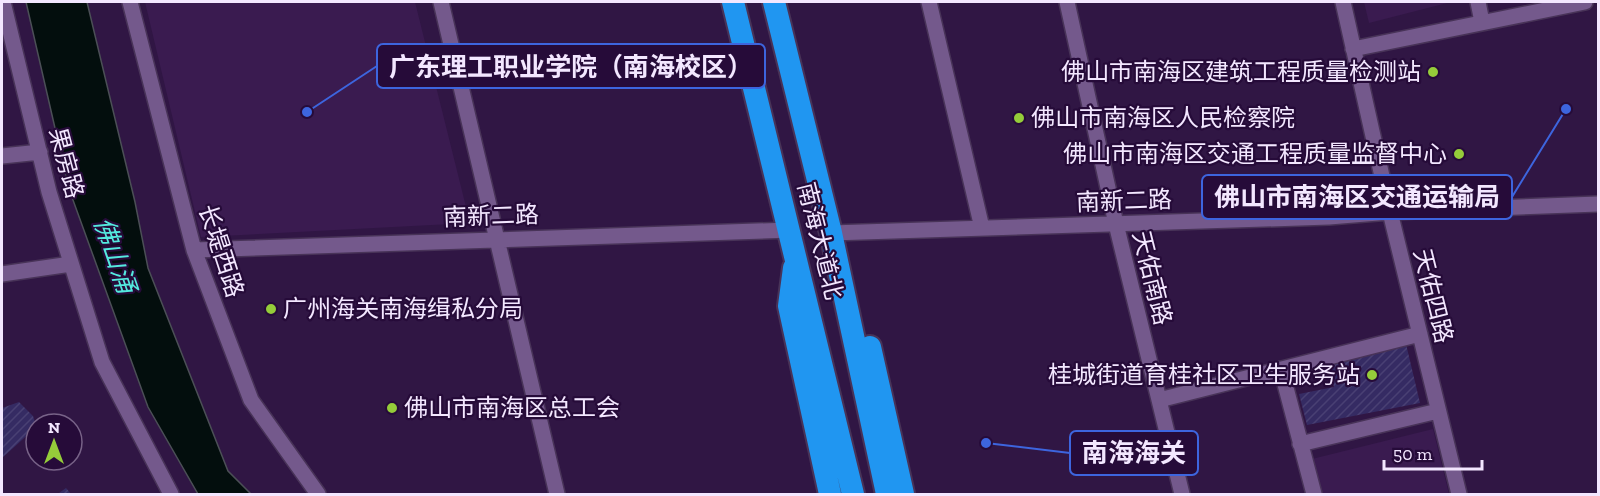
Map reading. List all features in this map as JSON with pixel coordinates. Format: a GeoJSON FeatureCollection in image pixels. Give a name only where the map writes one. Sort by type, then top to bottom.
{"type":"FeatureCollection","features":[{"type":"Feature","properties":{"kind":"highway","name":"南海大道北"},"geometry":{"type":"LineString","coordinates":[[733,2],[853,495]]}},
{"type":"Feature","properties":{"kind":"highway","name":"南海大道北"},"geometry":{"type":"LineString","coordinates":[[774,2],[831,233],[871,429],[887,495]]}},
{"type":"Feature","properties":{"kind":"highway"},"geometry":{"type":"LineString","coordinates":[[796,255],[789,306],[830,495]]}},
{"type":"Feature","properties":{"kind":"highway"},"geometry":{"type":"LineString","coordinates":[[840,278],[861,307],[903,495]]}},
{"type":"Feature","properties":{"kind":"street","name":"果房路"},"geometry":{"type":"LineString","coordinates":[[3,2],[40,152],[70,260],[102,362],[171,495]]}},
{"type":"Feature","properties":{"kind":"street","name":"长堤西路"},"geometry":{"type":"LineString","coordinates":[[130,2],[194,250],[251,400],[318,495]]}},
{"type":"Feature","properties":{"kind":"street"},"geometry":{"type":"LineString","coordinates":[[441,2],[557,495]]}},
{"type":"Feature","properties":{"kind":"street"},"geometry":{"type":"LineString","coordinates":[[928,2],[982,228]]}},
{"type":"Feature","properties":{"kind":"street","name":"天佑南路"},"geometry":{"type":"LineString","coordinates":[[1067,2],[1116,224],[1182,495]]}},
{"type":"Feature","properties":{"kind":"street","name":"天佑四路"},"geometry":{"type":"LineString","coordinates":[[1343,2],[1390,212],[1459,495]]}},
{"type":"Feature","properties":{"kind":"street"},"geometry":{"type":"LineString","coordinates":[[1478,2],[1482,22]]}},
{"type":"Feature","properties":{"kind":"street"},"geometry":{"type":"LineString","coordinates":[[1353,49],[1585,2]]}},
{"type":"Feature","properties":{"kind":"street"},"geometry":{"type":"LineString","coordinates":[[2,156],[40,152]]}},
{"type":"Feature","properties":{"kind":"street","name":"南新二路"},"geometry":{"type":"LineString","coordinates":[[831,233],[1329,217],[1390,212],[1599,204]]}},
{"type":"Feature","properties":{"kind":"street","name":"南新二路"},"geometry":{"type":"LineString","coordinates":[[194,250],[497,238],[790,230]]}},
{"type":"Feature","properties":{"kind":"street"},"geometry":{"type":"LineString","coordinates":[[2,265],[70,260]]}},
{"type":"Feature","properties":{"kind":"street"},"geometry":{"type":"LineString","coordinates":[[2,274],[70,260]]}},
{"type":"Feature","properties":{"kind":"street"},"geometry":{"type":"LineString","coordinates":[[1159,400],[1420,334]]}},
{"type":"Feature","properties":{"kind":"street"},"geometry":{"type":"LineString","coordinates":[[1281,369],[1314,495]]}},
{"type":"Feature","properties":{"kind":"street"},"geometry":{"type":"LineString","coordinates":[[1300,444],[1438,411]]}},
{"type":"Feature","properties":{"kind":"shaded area"},"geometry":{"type":"Polygon","coordinates":[[[145,2],[415,2],[470,223],[201,237],[145,2]]]}},
{"type":"Feature","properties":{"kind":"shaded area"},"geometry":{"type":"Polygon","coordinates":[[[1364,2],[1451,2],[1369,23],[1364,2]]]}},
{"type":"Feature","properties":{"kind":"shaded area"},"geometry":{"type":"Polygon","coordinates":[[[1433,429],[1449,494],[1321,494],[1312,459],[1433,429]]]}},
{"type":"Feature","properties":{"kind":"water","name":"佛山涌"},"geometry":{"type":"Polygon","coordinates":[[[26,2],[87,2],[135,202],[148,268],[228,471],[251,494],[198,494],[148,407],[69,189],[26,2]]]}},
{"type":"Feature","properties":{"kind":"building","name":"桂城街道育桂社区卫生服务站"},"geometry":{"type":"Polygon","coordinates":[[[1406,344],[1420,403],[1307,425],[1299,394],[1334,387],[1328,362],[1406,344]]]}},
{"type":"Feature","properties":{"kind":"building"},"geometry":{"type":"Polygon","coordinates":[[[19,402],[29,412],[24,412],[24,438],[2,458],[2,408],[19,402]]]}},
{"type":"Feature","properties":{"kind":"building"},"geometry":{"type":"Polygon","coordinates":[[[66,488],[71,494],[51,494],[59,493],[66,488]]]}},
{"type":"Feature","properties":{"kind":"place","name":"佛山市南海区建筑工程质量检测站"},"geometry":{"type":"Point","coordinates":[1433,72]}},
{"type":"Feature","properties":{"kind":"place","name":"佛山市南海区交通运输局"},"geometry":{"type":"Point","coordinates":[1566,109]}},
{"type":"Feature","properties":{"kind":"place","name":"广东理工职业学院（南海校区）"},"geometry":{"type":"Point","coordinates":[307,112]}},
{"type":"Feature","properties":{"kind":"place","name":"佛山市南海区人民检察院"},"geometry":{"type":"Point","coordinates":[1019,118]}},
{"type":"Feature","properties":{"kind":"place","name":"佛山市南海区交通工程质量监督中心"},"geometry":{"type":"Point","coordinates":[1459,154]}},
{"type":"Feature","properties":{"kind":"place","name":"广州海关南海缉私分局"},"geometry":{"type":"Point","coordinates":[271,309]}},
{"type":"Feature","properties":{"kind":"place","name":"桂城街道育桂社区卫生服务站"},"geometry":{"type":"Point","coordinates":[1372,375]}},
{"type":"Feature","properties":{"kind":"place","name":"佛山市南海区总工会"},"geometry":{"type":"Point","coordinates":[392,408]}},
{"type":"Feature","properties":{"kind":"place","name":"南海海关"},"geometry":{"type":"Point","coordinates":[986,443]}}]}
